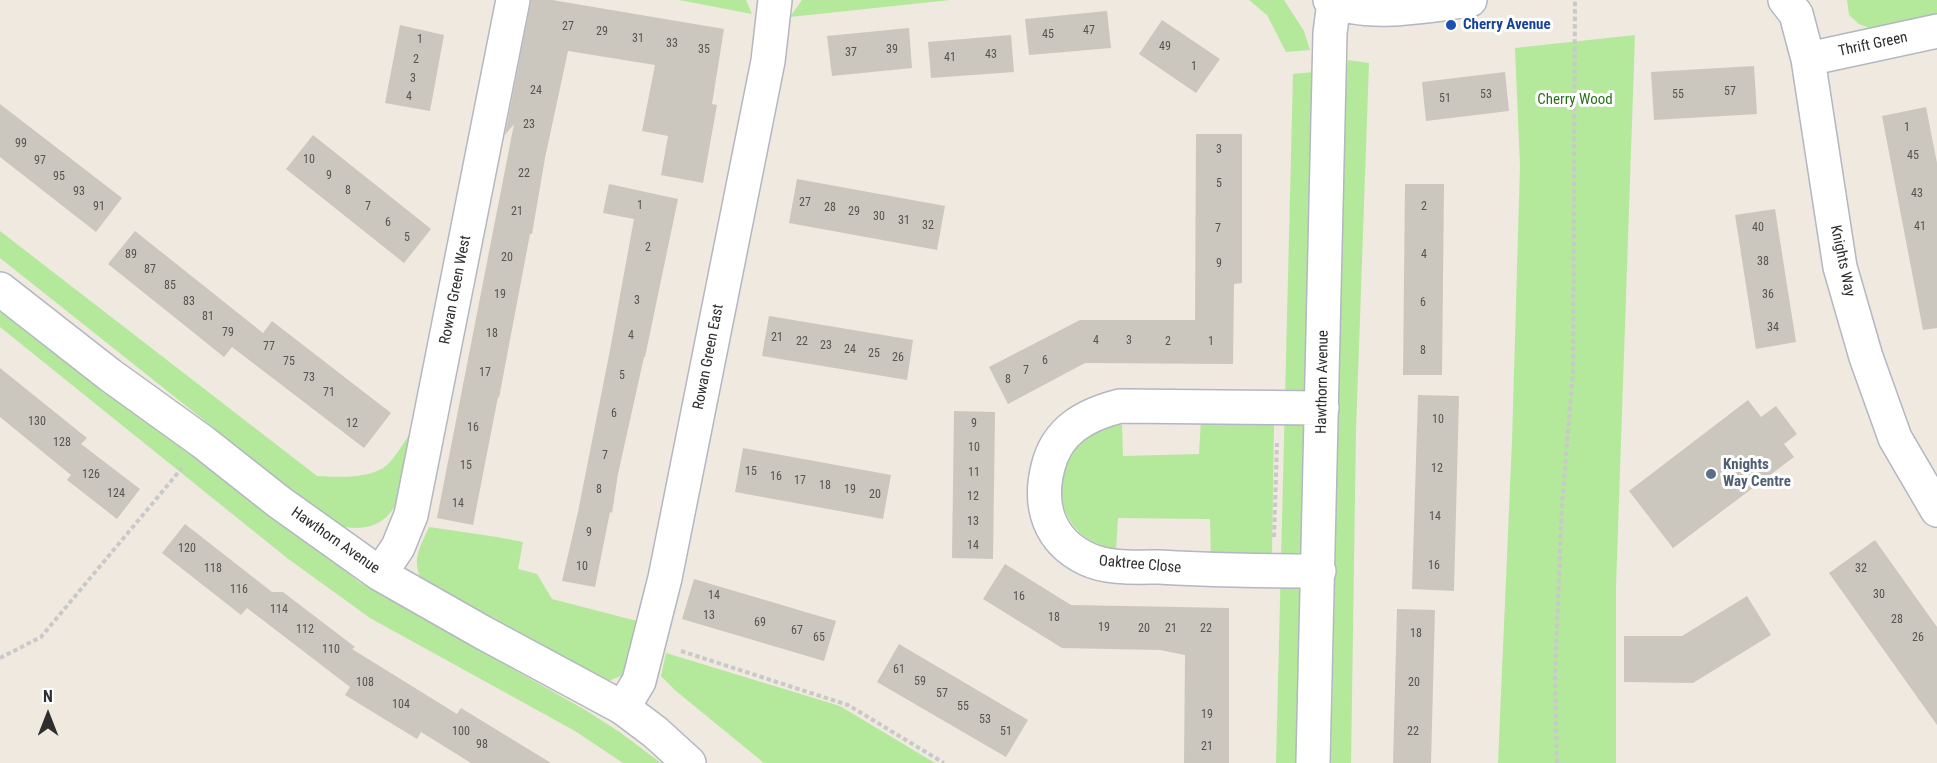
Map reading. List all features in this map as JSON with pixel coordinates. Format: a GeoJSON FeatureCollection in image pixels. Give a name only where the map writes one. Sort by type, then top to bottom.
{"type":"FeatureCollection","features":[{"type":"Feature","properties":{"kind":"street","name":"Rowan Green West"},"geometry":{"type":"LineString","coordinates":[[380,574],[398,547],[411,515],[513,0]]}},
{"type":"Feature","properties":{"kind":"street","name":"Rowan Green East"},"geometry":{"type":"LineString","coordinates":[[623,708],[639,681],[667,566],[766,72],[775,0]]}},
{"type":"Feature","properties":{"kind":"street"},"geometry":{"type":"LineString","coordinates":[[1332,1],[1362,8],[1396,9],[1470,0]]}},
{"type":"Feature","properties":{"kind":"street","name":"Knights Way"},"geometry":{"type":"LineString","coordinates":[[1785,0],[1796,14],[1808,59],[1840,267],[1866,357],[1895,438],[1937,510]]}},
{"type":"Feature","properties":{"kind":"street","name":"Hawthorn Avenue"},"geometry":{"type":"LineString","coordinates":[[1313,763],[1332,1]]}},
{"type":"Feature","properties":{"kind":"street","name":"Thrift Green"},"geometry":{"type":"LineString","coordinates":[[1808,59],[1937,31]]}},
{"type":"Feature","properties":{"kind":"street","name":"Hawthorn Avenue"},"geometry":{"type":"LineString","coordinates":[[0,289],[279,502],[380,574],[623,708],[655,732],[688,763]]}},
{"type":"Feature","properties":{"kind":"street","name":"Oaktree Close"},"geometry":{"type":"LineString","coordinates":[[1319,571],[1111,566],[1088,560],[1077,553],[1052,528],[1043,497],[1051,454],[1063,435],[1098,412],[1120,406],[1322,408]]}},
{"type":"Feature","properties":{"kind":"path"},"geometry":{"type":"LineString","coordinates":[[1557,763],[1555,677],[1558,596],[1562,504],[1573,372],[1575,0]]}},
{"type":"Feature","properties":{"kind":"path"},"geometry":{"type":"LineString","coordinates":[[1273,571],[1278,407]]}},
{"type":"Feature","properties":{"kind":"path"},"geometry":{"type":"LineString","coordinates":[[0,658],[41,637],[203,442]]}},
{"type":"Feature","properties":{"kind":"path"},"geometry":{"type":"LineString","coordinates":[[650,641],[848,705],[944,763]]}},
{"type":"Feature","properties":{"kind":"green space"},"geometry":{"type":"Polygon","coordinates":[[[679,0],[746,0],[752,14],[679,0]]]}},
{"type":"Feature","properties":{"kind":"green space"},"geometry":{"type":"Polygon","coordinates":[[[802,0],[950,0],[790,17],[802,0]]]}},
{"type":"Feature","properties":{"kind":"green space"},"geometry":{"type":"Polygon","coordinates":[[[1249,0],[1284,0],[1304,31],[1310,50],[1286,52],[1267,15],[1249,0]]]}},
{"type":"Feature","properties":{"kind":"green space"},"geometry":{"type":"Polygon","coordinates":[[[1847,0],[1937,0],[1937,21],[1872,29],[1859,24],[1849,15],[1847,0]]]}},
{"type":"Feature","properties":{"kind":"green space","name":"Cherry Wood"},"geometry":{"type":"Polygon","coordinates":[[[1635,35],[1616,586],[1616,763],[1498,763],[1512,441],[1520,166],[1515,48],[1635,35]]]}},
{"type":"Feature","properties":{"kind":"green space"},"geometry":{"type":"Polygon","coordinates":[[[1348,60],[1369,63],[1356,431],[1351,763],[1331,763],[1345,84],[1348,60]]]}},
{"type":"Feature","properties":{"kind":"green space"},"geometry":{"type":"Polygon","coordinates":[[[1313,72],[1313,182],[1297,763],[1276,763],[1293,74],[1313,72]]]}},
{"type":"Feature","properties":{"kind":"green space"},"geometry":{"type":"Polygon","coordinates":[[[0,231],[317,476],[351,476],[376,472],[390,462],[409,435],[414,436],[408,472],[396,504],[387,516],[374,525],[357,528],[336,525],[0,258],[0,231]]]}},
{"type":"Feature","properties":{"kind":"green space"},"geometry":{"type":"Polygon","coordinates":[[[0,300],[359,582],[587,711],[661,763],[623,763],[575,731],[370,618],[287,558],[0,327],[0,300]]]}},
{"type":"Feature","properties":{"kind":"green space"},"geometry":{"type":"Polygon","coordinates":[[[1270,418],[1274,426],[1272,555],[1211,560],[1210,519],[1118,518],[1116,550],[1089,540],[1071,523],[1063,502],[1062,479],[1068,458],[1081,440],[1099,428],[1122,425],[1123,456],[1199,454],[1201,419],[1270,418]]]}},
{"type":"Feature","properties":{"kind":"green space"},"geometry":{"type":"Polygon","coordinates":[[[429,527],[523,542],[518,569],[537,574],[552,599],[637,621],[632,655],[621,676],[603,683],[423,584],[419,576],[417,561],[429,527]]]}},
{"type":"Feature","properties":{"kind":"green space"},"geometry":{"type":"Polygon","coordinates":[[[666,653],[840,706],[935,763],[764,763],[661,676],[666,653]]]}},
{"type":"Feature","properties":{"kind":"building"},"geometry":{"type":"Polygon","coordinates":[[[531,0],[552,0],[724,29],[712,104],[717,105],[703,183],[661,175],[668,136],[642,131],[655,65],[568,51],[473,525],[437,518],[514,124],[505,135],[531,0]]]}},
{"type":"Feature","properties":{"kind":"building"},"geometry":{"type":"Polygon","coordinates":[[[1107,11],[1111,48],[1029,55],[1025,19],[1107,11]]]}},
{"type":"Feature","properties":{"kind":"building"},"geometry":{"type":"Polygon","coordinates":[[[1162,20],[1220,59],[1196,93],[1139,54],[1162,20]]]}},
{"type":"Feature","properties":{"kind":"building"},"geometry":{"type":"Polygon","coordinates":[[[400,25],[444,35],[430,111],[385,103],[400,25]]]}},
{"type":"Feature","properties":{"kind":"building"},"geometry":{"type":"Polygon","coordinates":[[[909,28],[912,68],[832,76],[827,36],[909,28]]]}},
{"type":"Feature","properties":{"kind":"building"},"geometry":{"type":"Polygon","coordinates":[[[1011,35],[1014,72],[931,78],[928,42],[1011,35]]]}},
{"type":"Feature","properties":{"kind":"building"},"geometry":{"type":"Polygon","coordinates":[[[1754,66],[1757,114],[1654,120],[1651,72],[1754,66]]]}},
{"type":"Feature","properties":{"kind":"building"},"geometry":{"type":"Polygon","coordinates":[[[1505,72],[1509,111],[1426,121],[1422,82],[1505,72]]]}},
{"type":"Feature","properties":{"kind":"building"},"geometry":{"type":"Polygon","coordinates":[[[0,104],[122,198],[96,232],[0,157],[0,104]]]}},
{"type":"Feature","properties":{"kind":"building"},"geometry":{"type":"Polygon","coordinates":[[[1926,107],[1937,163],[1937,328],[1923,330],[1882,116],[1926,107]]]}},
{"type":"Feature","properties":{"kind":"building"},"geometry":{"type":"Polygon","coordinates":[[[1196,134],[1242,134],[1242,283],[1234,284],[1233,364],[1085,363],[1008,404],[989,367],[1080,320],[1195,320],[1196,134]]]}},
{"type":"Feature","properties":{"kind":"building"},"geometry":{"type":"Polygon","coordinates":[[[313,135],[431,229],[404,263],[286,169],[313,135]]]}},
{"type":"Feature","properties":{"kind":"building"},"geometry":{"type":"Polygon","coordinates":[[[797,179],[945,206],[937,250],[789,223],[797,179]]]}},
{"type":"Feature","properties":{"kind":"building"},"geometry":{"type":"Polygon","coordinates":[[[609,184],[678,199],[595,587],[562,581],[578,512],[634,219],[603,213],[609,184]]]}},
{"type":"Feature","properties":{"kind":"building"},"geometry":{"type":"Polygon","coordinates":[[[1405,184],[1444,184],[1442,375],[1403,375],[1405,184]]]}},
{"type":"Feature","properties":{"kind":"building"},"geometry":{"type":"Polygon","coordinates":[[[1775,209],[1796,342],[1756,349],[1735,215],[1775,209]]]}},
{"type":"Feature","properties":{"kind":"building"},"geometry":{"type":"Polygon","coordinates":[[[135,231],[263,333],[272,321],[391,413],[364,448],[232,347],[224,357],[108,264],[135,231]]]}},
{"type":"Feature","properties":{"kind":"building"},"geometry":{"type":"Polygon","coordinates":[[[769,316],[913,340],[907,380],[762,356],[769,316]]]}},
{"type":"Feature","properties":{"kind":"building"},"geometry":{"type":"Polygon","coordinates":[[[0,368],[87,438],[81,444],[140,489],[117,519],[67,480],[71,475],[0,417],[0,368]]]}},
{"type":"Feature","properties":{"kind":"building"},"geometry":{"type":"Polygon","coordinates":[[[1418,395],[1459,396],[1454,591],[1412,589],[1418,395]]]}},
{"type":"Feature","properties":{"kind":"building","name":"Knights Way Centre"},"geometry":{"type":"Polygon","coordinates":[[[1748,400],[1761,417],[1776,406],[1797,434],[1784,444],[1794,457],[1673,548],[1629,491],[1748,400]]]}},
{"type":"Feature","properties":{"kind":"building"},"geometry":{"type":"Polygon","coordinates":[[[954,411],[995,412],[993,559],[952,558],[954,411]]]}},
{"type":"Feature","properties":{"kind":"building"},"geometry":{"type":"Polygon","coordinates":[[[743,448],[891,475],[883,519],[735,492],[743,448]]]}},
{"type":"Feature","properties":{"kind":"building"},"geometry":{"type":"Polygon","coordinates":[[[185,524],[272,592],[283,592],[355,647],[352,649],[457,714],[461,708],[551,763],[471,763],[421,732],[417,739],[345,695],[350,687],[247,608],[241,615],[162,553],[185,524]]]}},
{"type":"Feature","properties":{"kind":"building"},"geometry":{"type":"Polygon","coordinates":[[[1875,540],[1937,627],[1937,725],[1829,573],[1875,540]]]}},
{"type":"Feature","properties":{"kind":"building"},"geometry":{"type":"Polygon","coordinates":[[[1005,564],[1071,605],[1229,608],[1229,763],[1184,763],[1185,655],[1160,650],[1062,648],[983,599],[1005,564]]]}},
{"type":"Feature","properties":{"kind":"building"},"geometry":{"type":"Polygon","coordinates":[[[694,579],[836,621],[824,661],[682,619],[694,579]]]}},
{"type":"Feature","properties":{"kind":"building"},"geometry":{"type":"Polygon","coordinates":[[[1747,596],[1771,635],[1693,683],[1624,682],[1624,636],[1682,636],[1747,596]]]}},
{"type":"Feature","properties":{"kind":"building"},"geometry":{"type":"Polygon","coordinates":[[[1397,609],[1435,610],[1431,763],[1393,763],[1397,609]]]}},
{"type":"Feature","properties":{"kind":"building"},"geometry":{"type":"Polygon","coordinates":[[[899,644],[1028,720],[1006,757],[877,682],[899,644]]]}},
{"type":"Feature","properties":{"kind":"place","name":"Cherry Avenue"},"geometry":{"type":"Point","coordinates":[1451,25]}},
{"type":"Feature","properties":{"kind":"place","name":"Knights Way Centre"},"geometry":{"type":"Point","coordinates":[1711,474]}}]}
